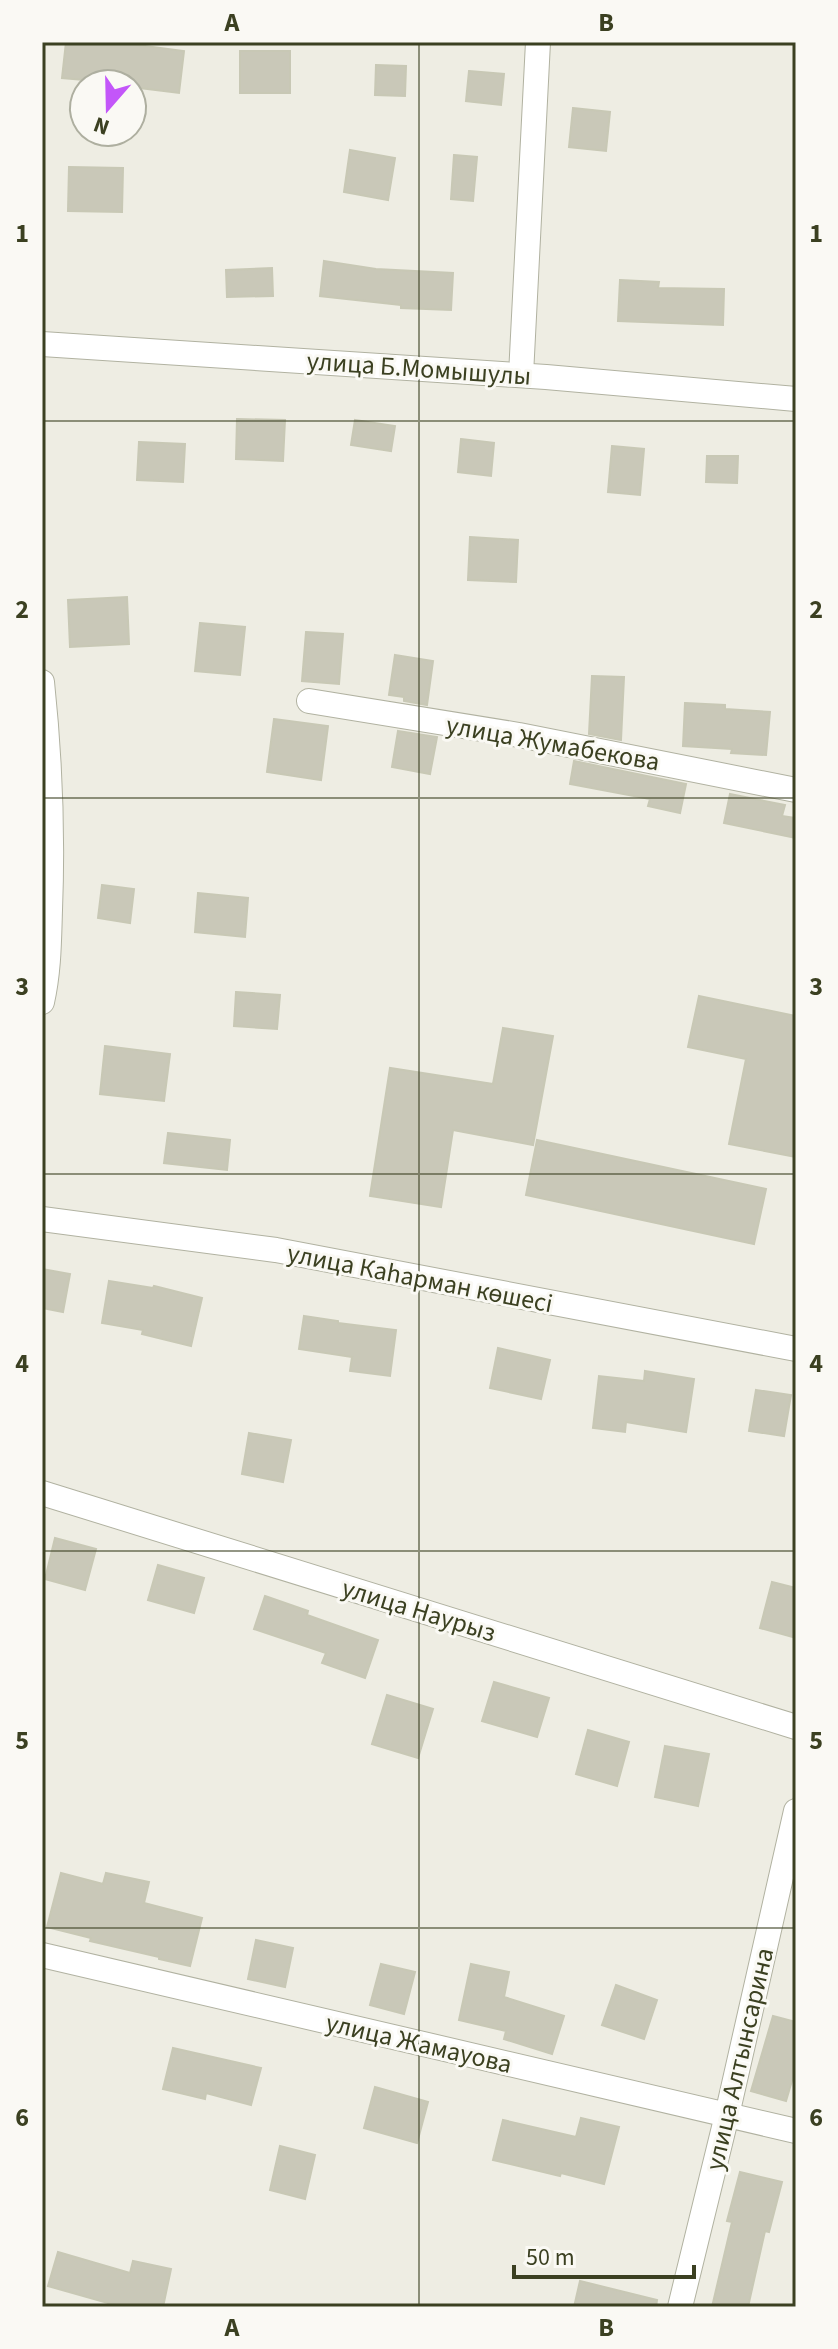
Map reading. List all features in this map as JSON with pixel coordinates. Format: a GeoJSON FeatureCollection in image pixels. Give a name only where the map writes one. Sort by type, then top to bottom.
{"type":"FeatureCollection","features":[{"type":"Feature","properties":{"kind":"street"},"geometry":{"type":"LineString","coordinates":[[521,375],[538,42]]}},
{"type":"Feature","properties":{"kind":"street","name":"улица Б.Момышулы"},"geometry":{"type":"LineString","coordinates":[[42,344],[521,375],[796,399]]}},
{"type":"Feature","properties":{"kind":"street"},"geometry":{"type":"LineString","coordinates":[[42,682],[52,844],[47,979],[42,1002]]}},
{"type":"Feature","properties":{"kind":"street","name":"улица Жумабекова"},"geometry":{"type":"LineString","coordinates":[[309,701],[519,735],[796,790]]}},
{"type":"Feature","properties":{"kind":"street","name":"улица Каһарман көшесі"},"geometry":{"type":"LineString","coordinates":[[42,1219],[276,1250],[796,1349]]}},
{"type":"Feature","properties":{"kind":"street","name":"улица Наурыз"},"geometry":{"type":"LineString","coordinates":[[42,1493],[796,1727]]}},
{"type":"Feature","properties":{"kind":"street","name":"улица Алтынсарина"},"geometry":{"type":"LineString","coordinates":[[680,2307],[796,1811]]}},
{"type":"Feature","properties":{"kind":"street","name":"улица Жамауова"},"geometry":{"type":"LineString","coordinates":[[42,1955],[796,2131]]}},
{"type":"Feature","properties":{"kind":"building"},"geometry":{"type":"Polygon","coordinates":[[[66,42],[115,42],[184,51],[179,93],[148,89],[148,68],[68,68],[68,79],[62,78],[66,42]]]}},
{"type":"Feature","properties":{"kind":"building"},"geometry":{"type":"Polygon","coordinates":[[[240,51],[290,51],[290,93],[240,93],[240,51]]]}},
{"type":"Feature","properties":{"kind":"building"},"geometry":{"type":"Polygon","coordinates":[[[376,65],[406,66],[405,96],[375,95],[376,65]]]}},
{"type":"Feature","properties":{"kind":"building"},"geometry":{"type":"Polygon","coordinates":[[[469,71],[504,74],[501,105],[466,101],[469,71]]]}},
{"type":"Feature","properties":{"kind":"building"},"geometry":{"type":"Polygon","coordinates":[[[573,108],[610,112],[606,151],[569,147],[573,108]]]}},
{"type":"Feature","properties":{"kind":"building"},"geometry":{"type":"Polygon","coordinates":[[[350,150],[395,158],[388,200],[344,192],[350,150]]]}},
{"type":"Feature","properties":{"kind":"building"},"geometry":{"type":"Polygon","coordinates":[[[454,155],[477,157],[473,201],[451,199],[454,155]]]}},
{"type":"Feature","properties":{"kind":"building"},"geometry":{"type":"Polygon","coordinates":[[[69,167],[123,168],[122,212],[68,211],[69,167]]]}},
{"type":"Feature","properties":{"kind":"building"},"geometry":{"type":"Polygon","coordinates":[[[324,261],[376,269],[453,273],[451,310],[401,308],[401,305],[320,296],[324,261]]]}},
{"type":"Feature","properties":{"kind":"building"},"geometry":{"type":"Polygon","coordinates":[[[272,268],[273,296],[227,297],[226,270],[272,268]]]}},
{"type":"Feature","properties":{"kind":"building"},"geometry":{"type":"Polygon","coordinates":[[[620,280],[659,282],[658,288],[724,289],[723,325],[618,321],[620,280]]]}},
{"type":"Feature","properties":{"kind":"building"},"geometry":{"type":"Polygon","coordinates":[[[237,419],[285,420],[283,461],[236,459],[237,419]]]}},
{"type":"Feature","properties":{"kind":"building"},"geometry":{"type":"Polygon","coordinates":[[[355,420],[395,426],[391,451],[351,445],[355,420]]]}},
{"type":"Feature","properties":{"kind":"building"},"geometry":{"type":"Polygon","coordinates":[[[461,439],[494,443],[491,476],[458,472],[461,439]]]}},
{"type":"Feature","properties":{"kind":"building"},"geometry":{"type":"Polygon","coordinates":[[[139,442],[185,444],[183,482],[137,480],[139,442]]]}},
{"type":"Feature","properties":{"kind":"building"},"geometry":{"type":"Polygon","coordinates":[[[612,446],[644,449],[640,495],[608,492],[612,446]]]}},
{"type":"Feature","properties":{"kind":"building"},"geometry":{"type":"Polygon","coordinates":[[[707,456],[738,456],[737,483],[706,482],[707,456]]]}},
{"type":"Feature","properties":{"kind":"building"},"geometry":{"type":"Polygon","coordinates":[[[470,537],[518,540],[516,582],[468,580],[470,537]]]}},
{"type":"Feature","properties":{"kind":"building"},"geometry":{"type":"Polygon","coordinates":[[[127,597],[129,644],[70,647],[68,600],[127,597]]]}},
{"type":"Feature","properties":{"kind":"building"},"geometry":{"type":"Polygon","coordinates":[[[200,623],[245,627],[240,675],[195,671],[200,623]]]}},
{"type":"Feature","properties":{"kind":"building"},"geometry":{"type":"Polygon","coordinates":[[[306,632],[343,634],[339,684],[302,681],[306,632]]]}},
{"type":"Feature","properties":{"kind":"building"},"geometry":{"type":"Polygon","coordinates":[[[395,655],[433,661],[427,705],[389,695],[395,655]]]}},
{"type":"Feature","properties":{"kind":"building"},"geometry":{"type":"Polygon","coordinates":[[[592,676],[624,677],[621,740],[589,734],[592,676]]]}},
{"type":"Feature","properties":{"kind":"building"},"geometry":{"type":"Polygon","coordinates":[[[685,703],[770,712],[766,755],[683,746],[685,703]]]}},
{"type":"Feature","properties":{"kind":"building"},"geometry":{"type":"Polygon","coordinates":[[[274,719],[328,726],[321,780],[267,772],[274,719]]]}},
{"type":"Feature","properties":{"kind":"building"},"geometry":{"type":"Polygon","coordinates":[[[398,731],[437,737],[430,774],[392,767],[398,731]]]}},
{"type":"Feature","properties":{"kind":"building"},"geometry":{"type":"Polygon","coordinates":[[[574,761],[686,784],[680,813],[648,806],[650,799],[570,784],[574,761]]]}},
{"type":"Feature","properties":{"kind":"building"},"geometry":{"type":"Polygon","coordinates":[[[730,794],[785,805],[782,816],[796,818],[796,838],[724,823],[730,794]]]}},
{"type":"Feature","properties":{"kind":"building"},"geometry":{"type":"Polygon","coordinates":[[[102,885],[134,889],[130,923],[98,918],[102,885]]]}},
{"type":"Feature","properties":{"kind":"building"},"geometry":{"type":"Polygon","coordinates":[[[198,893],[248,898],[245,937],[195,932],[198,893]]]}},
{"type":"Feature","properties":{"kind":"building"},"geometry":{"type":"Polygon","coordinates":[[[236,992],[280,995],[277,1029],[234,1026],[236,992]]]}},
{"type":"Feature","properties":{"kind":"building"},"geometry":{"type":"Polygon","coordinates":[[[699,996],[796,1016],[796,1157],[729,1144],[746,1059],[688,1047],[699,996]]]}},
{"type":"Feature","properties":{"kind":"building"},"geometry":{"type":"Polygon","coordinates":[[[503,1028],[553,1036],[533,1145],[453,1130],[441,1207],[370,1196],[390,1068],[493,1084],[503,1028]]]}},
{"type":"Feature","properties":{"kind":"building"},"geometry":{"type":"Polygon","coordinates":[[[105,1046],[170,1054],[164,1101],[100,1094],[105,1046]]]}},
{"type":"Feature","properties":{"kind":"building"},"geometry":{"type":"Polygon","coordinates":[[[168,1133],[230,1140],[227,1170],[164,1163],[168,1133]]]}},
{"type":"Feature","properties":{"kind":"building"},"geometry":{"type":"Polygon","coordinates":[[[537,1140],[766,1189],[754,1244],[526,1195],[537,1140]]]}},
{"type":"Feature","properties":{"kind":"building"},"geometry":{"type":"Polygon","coordinates":[[[42,1269],[70,1274],[63,1312],[42,1308],[42,1269]]]}},
{"type":"Feature","properties":{"kind":"building"},"geometry":{"type":"Polygon","coordinates":[[[109,1281],[154,1286],[202,1298],[191,1346],[142,1334],[143,1330],[102,1323],[109,1281]]]}},
{"type":"Feature","properties":{"kind":"building"},"geometry":{"type":"Polygon","coordinates":[[[304,1316],[396,1330],[390,1376],[350,1371],[352,1357],[299,1349],[304,1316]]]}},
{"type":"Feature","properties":{"kind":"building"},"geometry":{"type":"Polygon","coordinates":[[[498,1348],[550,1360],[541,1399],[490,1388],[498,1348]]]}},
{"type":"Feature","properties":{"kind":"building"},"geometry":{"type":"Polygon","coordinates":[[[645,1371],[694,1379],[686,1432],[626,1422],[625,1432],[593,1428],[599,1376],[644,1381],[645,1371]]]}},
{"type":"Feature","properties":{"kind":"building"},"geometry":{"type":"Polygon","coordinates":[[[756,1390],[791,1395],[784,1436],[749,1431],[756,1390]]]}},
{"type":"Feature","properties":{"kind":"building"},"geometry":{"type":"Polygon","coordinates":[[[249,1433],[291,1440],[283,1482],[242,1474],[249,1433]]]}},
{"type":"Feature","properties":{"kind":"building"},"geometry":{"type":"Polygon","coordinates":[[[55,1538],[96,1549],[85,1590],[45,1579],[55,1538]]]}},
{"type":"Feature","properties":{"kind":"building"},"geometry":{"type":"Polygon","coordinates":[[[158,1565],[204,1578],[194,1613],[148,1600],[158,1565]]]}},
{"type":"Feature","properties":{"kind":"building"},"geometry":{"type":"Polygon","coordinates":[[[772,1582],[796,1588],[796,1638],[760,1628],[772,1582]]]}},
{"type":"Feature","properties":{"kind":"building"},"geometry":{"type":"Polygon","coordinates":[[[265,1596],[308,1611],[307,1615],[378,1640],[365,1678],[322,1663],[326,1653],[254,1629],[265,1596]]]}},
{"type":"Feature","properties":{"kind":"building"},"geometry":{"type":"Polygon","coordinates":[[[494,1682],[549,1698],[537,1737],[482,1721],[494,1682]]]}},
{"type":"Feature","properties":{"kind":"building"},"geometry":{"type":"Polygon","coordinates":[[[387,1695],[433,1709],[418,1758],[372,1744],[387,1695]]]}},
{"type":"Feature","properties":{"kind":"building"},"geometry":{"type":"Polygon","coordinates":[[[588,1730],[629,1742],[617,1786],[576,1774],[588,1730]]]}},
{"type":"Feature","properties":{"kind":"building"},"geometry":{"type":"Polygon","coordinates":[[[665,1746],[709,1754],[698,1806],[655,1797],[665,1746]]]}},
{"type":"Feature","properties":{"kind":"building"},"geometry":{"type":"Polygon","coordinates":[[[61,1873],[103,1884],[106,1873],[149,1882],[144,1903],[202,1918],[190,1966],[47,1927],[61,1873]]]}},
{"type":"Feature","properties":{"kind":"building"},"geometry":{"type":"Polygon","coordinates":[[[256,1940],[293,1948],[285,1987],[248,1979],[256,1940]]]}},
{"type":"Feature","properties":{"kind":"building"},"geometry":{"type":"Polygon","coordinates":[[[381,1964],[415,1972],[404,2014],[370,2005],[381,1964]]]}},
{"type":"Feature","properties":{"kind":"building"},"geometry":{"type":"Polygon","coordinates":[[[471,1964],[509,1972],[504,1997],[564,2016],[552,2054],[504,2039],[506,2031],[459,2020],[471,1964]]]}},
{"type":"Feature","properties":{"kind":"building"},"geometry":{"type":"Polygon","coordinates":[[[616,1985],[657,2000],[644,2039],[602,2025],[616,1985]]]}},
{"type":"Feature","properties":{"kind":"building"},"geometry":{"type":"Polygon","coordinates":[[[773,2016],[796,2022],[796,2067],[786,2101],[751,2091],[773,2016]]]}},
{"type":"Feature","properties":{"kind":"building"},"geometry":{"type":"Polygon","coordinates":[[[173,2048],[261,2068],[251,2105],[206,2093],[205,2099],[163,2089],[173,2048]]]}},
{"type":"Feature","properties":{"kind":"building"},"geometry":{"type":"Polygon","coordinates":[[[375,2087],[428,2102],[417,2143],[364,2128],[375,2087]]]}},
{"type":"Feature","properties":{"kind":"building"},"geometry":{"type":"Polygon","coordinates":[[[581,2118],[619,2127],[604,2184],[493,2160],[503,2120],[576,2137],[581,2118]]]}},
{"type":"Feature","properties":{"kind":"building"},"geometry":{"type":"Polygon","coordinates":[[[280,2146],[315,2155],[305,2199],[270,2190],[280,2146]]]}},
{"type":"Feature","properties":{"kind":"building"},"geometry":{"type":"Polygon","coordinates":[[[740,2172],[782,2182],[769,2232],[765,2231],[748,2307],[712,2307],[732,2222],[727,2221],[740,2172]]]}},
{"type":"Feature","properties":{"kind":"building"},"geometry":{"type":"Polygon","coordinates":[[[58,2252],[130,2273],[133,2261],[171,2269],[163,2307],[122,2307],[48,2286],[58,2252]]]}},
{"type":"Feature","properties":{"kind":"building"},"geometry":{"type":"Polygon","coordinates":[[[580,2281],[657,2300],[656,2307],[574,2307],[580,2281]]]}}]}
